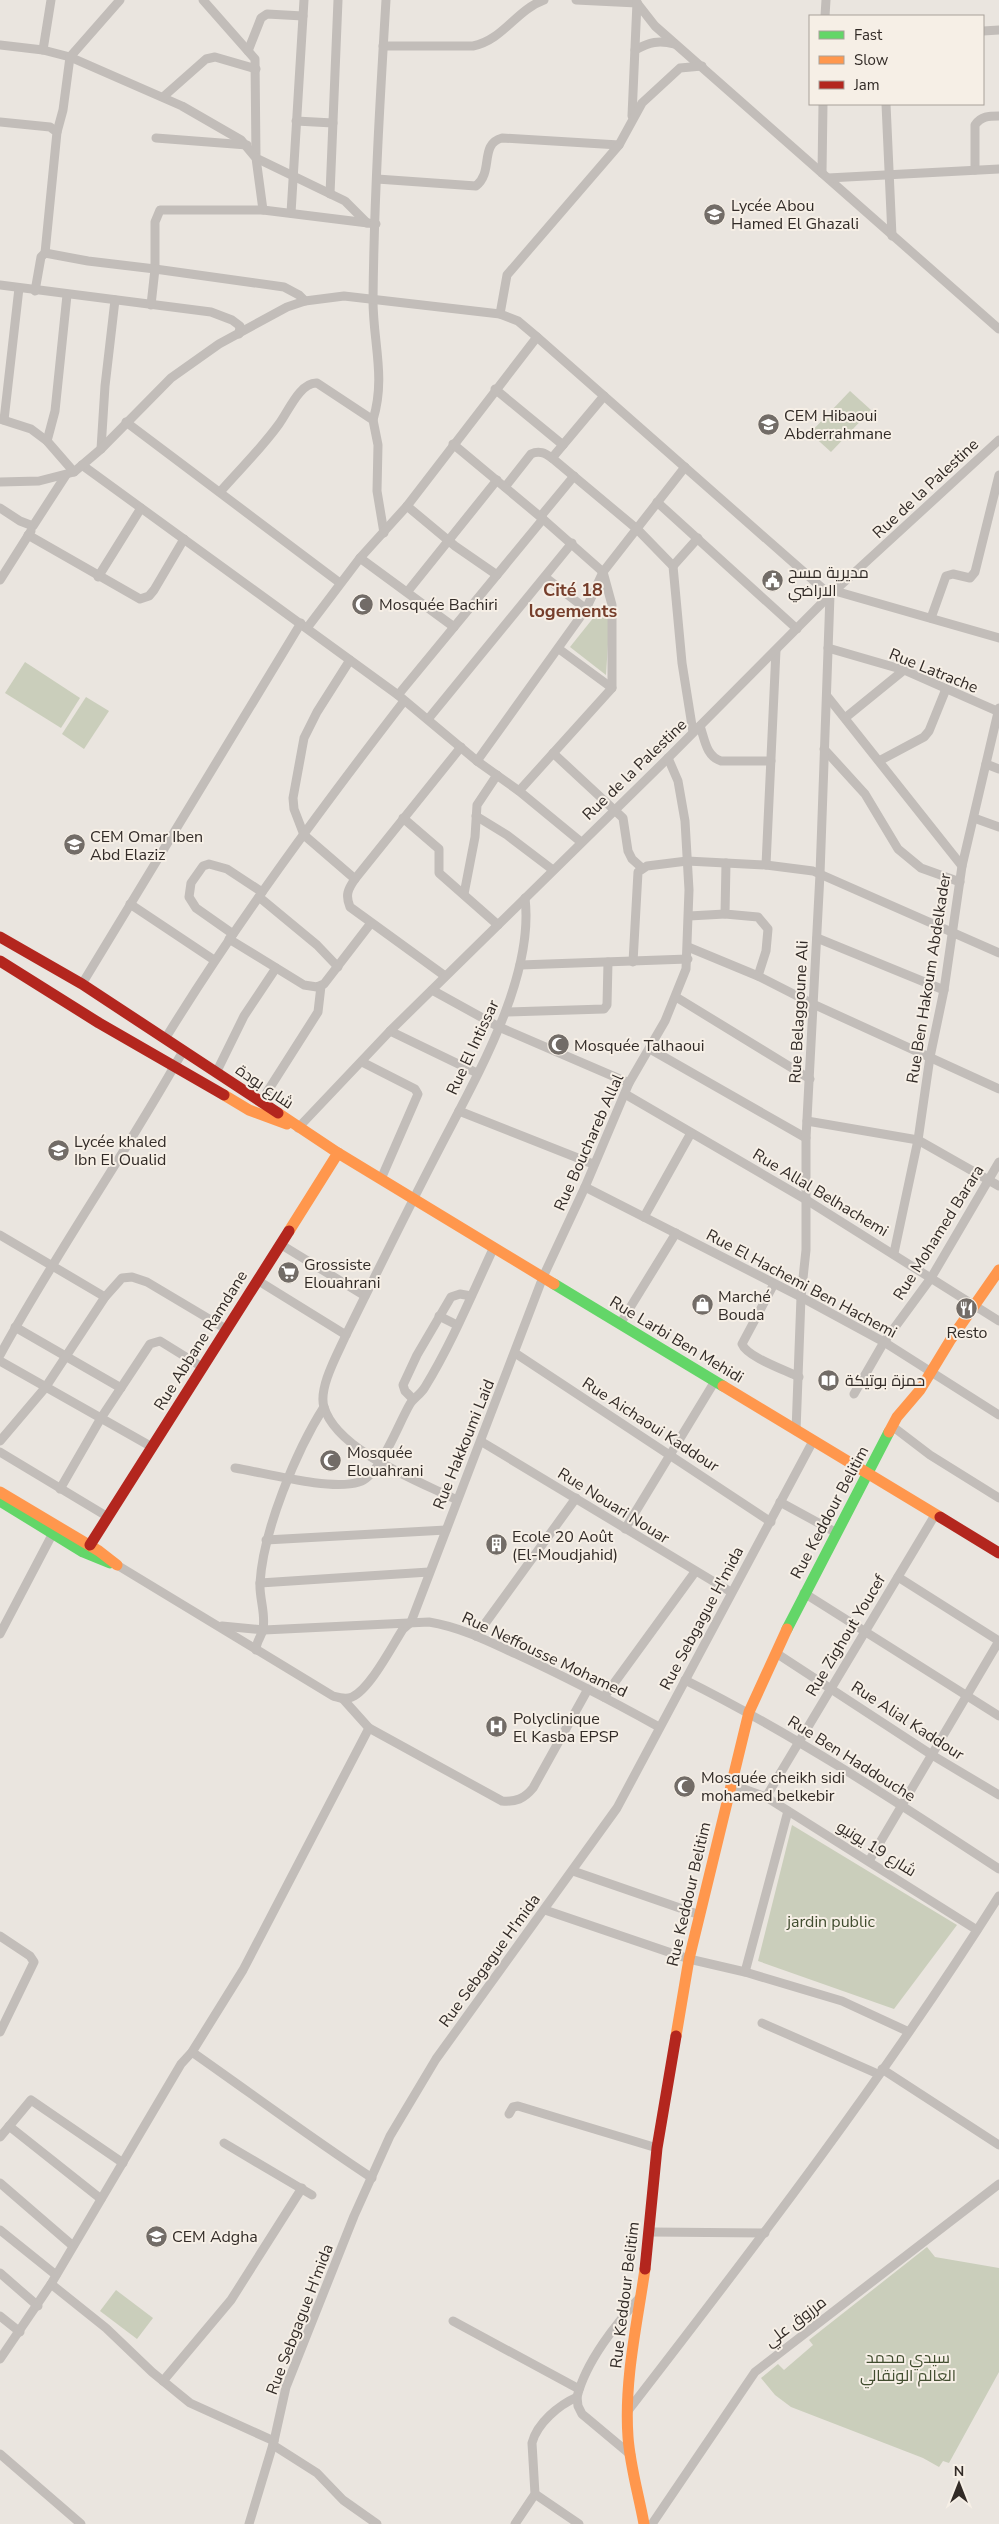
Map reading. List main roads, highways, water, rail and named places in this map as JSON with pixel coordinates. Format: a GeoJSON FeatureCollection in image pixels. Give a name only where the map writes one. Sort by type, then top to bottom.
{"type":"FeatureCollection","features":[{"type":"Feature","properties":{"kind":"place","name":"Lycée Abou Hamed El Ghazali"},"geometry":{"type":"Point","coordinates":[715,214]}},
{"type":"Feature","properties":{"kind":"place","name":"CEM Hibaoui Abderrahmane"},"geometry":{"type":"Point","coordinates":[768,424]}},
{"type":"Feature","properties":{"kind":"place","name":"مديرية مسح الاراضي"},"geometry":{"type":"Point","coordinates":[772,581]}},
{"type":"Feature","properties":{"kind":"place","name":"Mosquée Bachiri"},"geometry":{"type":"Point","coordinates":[363,604]}},
{"type":"Feature","properties":{"kind":"place","name":"CEM Omar Iben Abd Elaziz"},"geometry":{"type":"Point","coordinates":[74,845]}},
{"type":"Feature","properties":{"kind":"place","name":"Mosquée Talhaoui"},"geometry":{"type":"Point","coordinates":[558,1045]}},
{"type":"Feature","properties":{"kind":"place","name":"Lycée khaled Ibn El Oualid"},"geometry":{"type":"Point","coordinates":[58,1150]}},
{"type":"Feature","properties":{"kind":"place","name":"Grossiste Elouahrani"},"geometry":{"type":"Point","coordinates":[288,1273]}},
{"type":"Feature","properties":{"kind":"place","name":"Marché Bouda"},"geometry":{"type":"Point","coordinates":[702,1305]}},
{"type":"Feature","properties":{"kind":"place","name":"Resto"},"geometry":{"type":"Point","coordinates":[967,1308]}},
{"type":"Feature","properties":{"kind":"place","name":"حمزة بوتيكة"},"geometry":{"type":"Point","coordinates":[829,1380]}},
{"type":"Feature","properties":{"kind":"place","name":"Mosquée Elouahrani"},"geometry":{"type":"Point","coordinates":[331,1461]}},
{"type":"Feature","properties":{"kind":"place","name":"Ecole 20 Août (El-Moudjahid)"},"geometry":{"type":"Point","coordinates":[496,1545]}},
{"type":"Feature","properties":{"kind":"place","name":"Polyclinique El Kasba EPSP"},"geometry":{"type":"Point","coordinates":[497,1727]}},
{"type":"Feature","properties":{"kind":"place","name":"Mosquée cheikh sidi mohamed belkebir"},"geometry":{"type":"Point","coordinates":[685,1786]}},
{"type":"Feature","properties":{"kind":"place","name":"CEM Adgha"},"geometry":{"type":"Point","coordinates":[156,2236]}},
{"type":"Feature","properties":{"kind":"district","name":"Cité 18 logements"},"geometry":{"type":"Point","coordinates":[573,600]}},
{"type":"Feature","properties":{"kind":"park label","name":"jardin public"},"geometry":{"type":"Point","coordinates":[831,1921]}},
{"type":"Feature","properties":{"kind":"park label","name":"سيدي محمد العالم الونقالي"},"geometry":{"type":"Point","coordinates":[908,2366]}}]}
